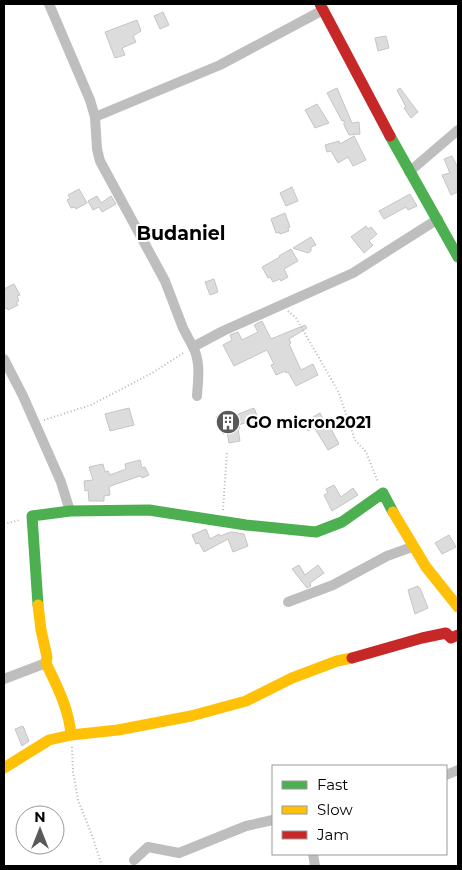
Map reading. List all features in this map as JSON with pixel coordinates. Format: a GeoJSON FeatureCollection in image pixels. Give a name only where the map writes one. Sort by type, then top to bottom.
{"type":"FeatureCollection","features":[{"type":"Feature","properties":{"kind":"street"},"geometry":{"type":"LineString","coordinates":[[49,4],[90,100],[95,117],[97,149],[100,161],[165,281],[183,328],[197,354],[197,396]]}},
{"type":"Feature","properties":{"kind":"street"},"geometry":{"type":"LineString","coordinates":[[95,117],[220,65],[322,7],[409,172],[438,219],[458,257]]}},
{"type":"Feature","properties":{"kind":"street"},"geometry":{"type":"LineString","coordinates":[[409,172],[458,130]]}},
{"type":"Feature","properties":{"kind":"street"},"geometry":{"type":"LineString","coordinates":[[193,347],[223,331],[353,273],[438,219]]}},
{"type":"Feature","properties":{"kind":"street"},"geometry":{"type":"LineString","coordinates":[[4,359],[61,482],[70,512]]}},
{"type":"Feature","properties":{"kind":"street"},"geometry":{"type":"LineString","coordinates":[[71,735],[70,724],[62,697],[46,663],[47,657],[41,630],[38,602],[32,516],[70,512],[149,510],[246,525],[316,532],[332,527],[383,493],[412,547],[428,572],[458,607]]}},
{"type":"Feature","properties":{"kind":"street"},"geometry":{"type":"LineString","coordinates":[[288,602],[333,585],[369,564],[412,547]]}},
{"type":"Feature","properties":{"kind":"street"},"geometry":{"type":"LineString","coordinates":[[4,768],[49,740],[71,735],[127,729],[191,716],[246,701],[292,678],[337,661],[363,656],[430,636],[446,633],[451,638],[458,635]]}},
{"type":"Feature","properties":{"kind":"street"},"geometry":{"type":"LineString","coordinates":[[4,679],[46,663]]}},
{"type":"Feature","properties":{"kind":"street"},"geometry":{"type":"LineString","coordinates":[[134,860],[148,847],[179,853],[246,826],[272,820]]}},
{"type":"Feature","properties":{"kind":"path"},"geometry":{"type":"LineString","coordinates":[[282,305],[296,318],[338,391],[355,440],[366,452],[383,493]]}},
{"type":"Feature","properties":{"kind":"path"},"geometry":{"type":"LineString","coordinates":[[34,421],[44,420],[91,405],[152,373],[193,347]]}},
{"type":"Feature","properties":{"kind":"path"},"geometry":{"type":"LineString","coordinates":[[223,520],[228,451]]}},
{"type":"Feature","properties":{"kind":"path"},"geometry":{"type":"LineString","coordinates":[[4,524],[32,516]]}},
{"type":"Feature","properties":{"kind":"path"},"geometry":{"type":"LineString","coordinates":[[71,735],[73,772],[78,800],[102,866]]}},
{"type":"Feature","properties":{"kind":"building"},"geometry":{"type":"Polygon","coordinates":[[[163,12],[169,25],[160,29],[154,16],[163,12]]]}},
{"type":"Feature","properties":{"kind":"building"},"geometry":{"type":"Polygon","coordinates":[[[137,20],[141,31],[133,36],[136,42],[122,48],[125,55],[115,58],[105,32],[137,20]]]}},
{"type":"Feature","properties":{"kind":"building"},"geometry":{"type":"Polygon","coordinates":[[[386,36],[389,48],[378,51],[375,38],[386,36]]]}},
{"type":"Feature","properties":{"kind":"building"},"geometry":{"type":"Polygon","coordinates":[[[337,88],[352,123],[359,122],[360,134],[349,135],[344,125],[344,120],[342,121],[327,93],[337,88]]]}},
{"type":"Feature","properties":{"kind":"building"},"geometry":{"type":"Polygon","coordinates":[[[400,88],[418,112],[411,118],[404,108],[406,107],[397,90],[400,88]]]}},
{"type":"Feature","properties":{"kind":"building"},"geometry":{"type":"Polygon","coordinates":[[[317,104],[329,123],[315,128],[305,110],[317,104]]]}},
{"type":"Feature","properties":{"kind":"building"},"geometry":{"type":"Polygon","coordinates":[[[354,136],[366,160],[353,166],[348,157],[338,163],[331,151],[327,152],[325,145],[339,141],[340,144],[354,136]]]}},
{"type":"Feature","properties":{"kind":"building"},"geometry":{"type":"Polygon","coordinates":[[[452,156],[458,168],[458,192],[451,195],[442,175],[450,173],[444,159],[452,156]]]}},
{"type":"Feature","properties":{"kind":"building"},"geometry":{"type":"Polygon","coordinates":[[[292,187],[298,201],[286,206],[280,193],[292,187]]]}},
{"type":"Feature","properties":{"kind":"building"},"geometry":{"type":"Polygon","coordinates":[[[79,189],[87,203],[76,209],[75,207],[71,208],[67,200],[70,198],[68,195],[79,189]]]}},
{"type":"Feature","properties":{"kind":"building"},"geometry":{"type":"Polygon","coordinates":[[[410,194],[417,206],[408,210],[406,207],[384,219],[379,211],[410,194]]]}},
{"type":"Feature","properties":{"kind":"building"},"geometry":{"type":"Polygon","coordinates":[[[97,196],[101,203],[111,196],[116,204],[102,212],[99,207],[93,210],[88,201],[97,196]]]}},
{"type":"Feature","properties":{"kind":"building"},"geometry":{"type":"Polygon","coordinates":[[[285,213],[290,227],[288,228],[289,231],[280,234],[279,232],[276,233],[271,219],[285,213]]]}},
{"type":"Feature","properties":{"kind":"building"},"geometry":{"type":"Polygon","coordinates":[[[366,226],[368,229],[371,227],[377,234],[369,241],[373,245],[364,253],[351,237],[366,226]]]}},
{"type":"Feature","properties":{"kind":"building"},"geometry":{"type":"Polygon","coordinates":[[[311,237],[316,245],[311,247],[311,251],[308,253],[293,248],[311,237]]]}},
{"type":"Feature","properties":{"kind":"building"},"geometry":{"type":"Polygon","coordinates":[[[291,249],[298,261],[284,269],[288,277],[281,281],[280,279],[273,282],[270,277],[268,278],[262,267],[291,249]]]}},
{"type":"Feature","properties":{"kind":"building"},"geometry":{"type":"Polygon","coordinates":[[[214,279],[218,292],[210,295],[205,282],[214,279]]]}},
{"type":"Feature","properties":{"kind":"building"},"geometry":{"type":"Polygon","coordinates":[[[14,284],[20,295],[17,296],[19,301],[16,302],[18,305],[8,310],[7,308],[4,309],[4,289],[14,284]]]}},
{"type":"Feature","properties":{"kind":"building"},"geometry":{"type":"Polygon","coordinates":[[[262,321],[271,339],[305,325],[307,328],[289,339],[291,343],[289,344],[301,370],[313,364],[318,375],[296,386],[288,372],[286,373],[285,371],[276,375],[271,365],[274,364],[267,350],[234,366],[223,345],[232,340],[230,335],[238,332],[242,340],[258,332],[254,325],[262,321]]]}},
{"type":"Feature","properties":{"kind":"building"},"geometry":{"type":"Polygon","coordinates":[[[129,408],[134,425],[110,431],[105,414],[129,408]]]}},
{"type":"Feature","properties":{"kind":"building"},"geometry":{"type":"Polygon","coordinates":[[[254,408],[258,418],[239,425],[240,441],[229,443],[227,432],[223,434],[216,417],[222,415],[221,412],[227,410],[229,415],[235,413],[236,415],[254,408]]]}},
{"type":"Feature","properties":{"kind":"building"},"geometry":{"type":"Polygon","coordinates":[[[320,413],[339,444],[328,450],[314,427],[308,431],[303,423],[320,413]]]}},
{"type":"Feature","properties":{"kind":"building"},"geometry":{"type":"Polygon","coordinates":[[[140,460],[142,468],[145,467],[149,475],[142,478],[140,476],[109,487],[110,495],[104,496],[104,501],[89,501],[88,490],[85,491],[84,481],[93,480],[89,467],[103,464],[105,472],[108,471],[110,475],[126,469],[125,464],[140,460]]]}},
{"type":"Feature","properties":{"kind":"building"},"geometry":{"type":"Polygon","coordinates":[[[334,485],[341,497],[353,488],[358,495],[332,511],[324,495],[328,493],[326,489],[334,485]]]}},
{"type":"Feature","properties":{"kind":"building"},"geometry":{"type":"Polygon","coordinates":[[[206,529],[210,539],[219,534],[220,536],[231,532],[244,534],[248,546],[233,552],[228,539],[204,552],[199,543],[196,544],[192,535],[206,529]]]}},
{"type":"Feature","properties":{"kind":"building"},"geometry":{"type":"Polygon","coordinates":[[[449,535],[456,547],[442,554],[435,543],[449,535]]]}},
{"type":"Feature","properties":{"kind":"building"},"geometry":{"type":"Polygon","coordinates":[[[299,565],[305,575],[318,565],[324,573],[310,583],[311,586],[307,588],[292,569],[299,565]]]}},
{"type":"Feature","properties":{"kind":"building"},"geometry":{"type":"Polygon","coordinates":[[[418,586],[428,608],[415,614],[408,590],[418,586]]]}},
{"type":"Feature","properties":{"kind":"building"},"geometry":{"type":"Polygon","coordinates":[[[23,726],[29,741],[22,746],[15,729],[23,726]]]}},
{"type":"Feature","properties":{"kind":"traffic: fast"},"geometry":{"type":"LineString","coordinates":[[390,136],[458,257]]}},
{"type":"Feature","properties":{"kind":"traffic: fast"},"geometry":{"type":"LineString","coordinates":[[38,605],[32,516],[70,511],[149,510],[246,525],[316,532],[342,522],[383,493],[393,512]]}},
{"type":"Feature","properties":{"kind":"traffic: slow"},"geometry":{"type":"LineString","coordinates":[[393,512],[426,567],[458,607]]}},
{"type":"Feature","properties":{"kind":"traffic: slow"},"geometry":{"type":"LineString","coordinates":[[4,768],[49,740],[71,735],[65,707],[46,663],[47,657],[38,605]]}},
{"type":"Feature","properties":{"kind":"traffic: slow"},"geometry":{"type":"LineString","coordinates":[[71,735],[118,730],[191,716],[246,701],[292,678],[337,661],[352,658]]}},
{"type":"Feature","properties":{"kind":"traffic: jam"},"geometry":{"type":"LineString","coordinates":[[320,4],[390,136]]}},
{"type":"Feature","properties":{"kind":"traffic: jam"},"geometry":{"type":"LineString","coordinates":[[352,658],[422,638],[446,633],[451,638],[458,635]]}},
{"type":"Feature","properties":{"kind":"place","name":"GO micron2021"},"geometry":{"type":"Point","coordinates":[228,422]}},
{"type":"Feature","properties":{"kind":"district","name":"Budaniel"},"geometry":{"type":"Point","coordinates":[181,233]}}]}
